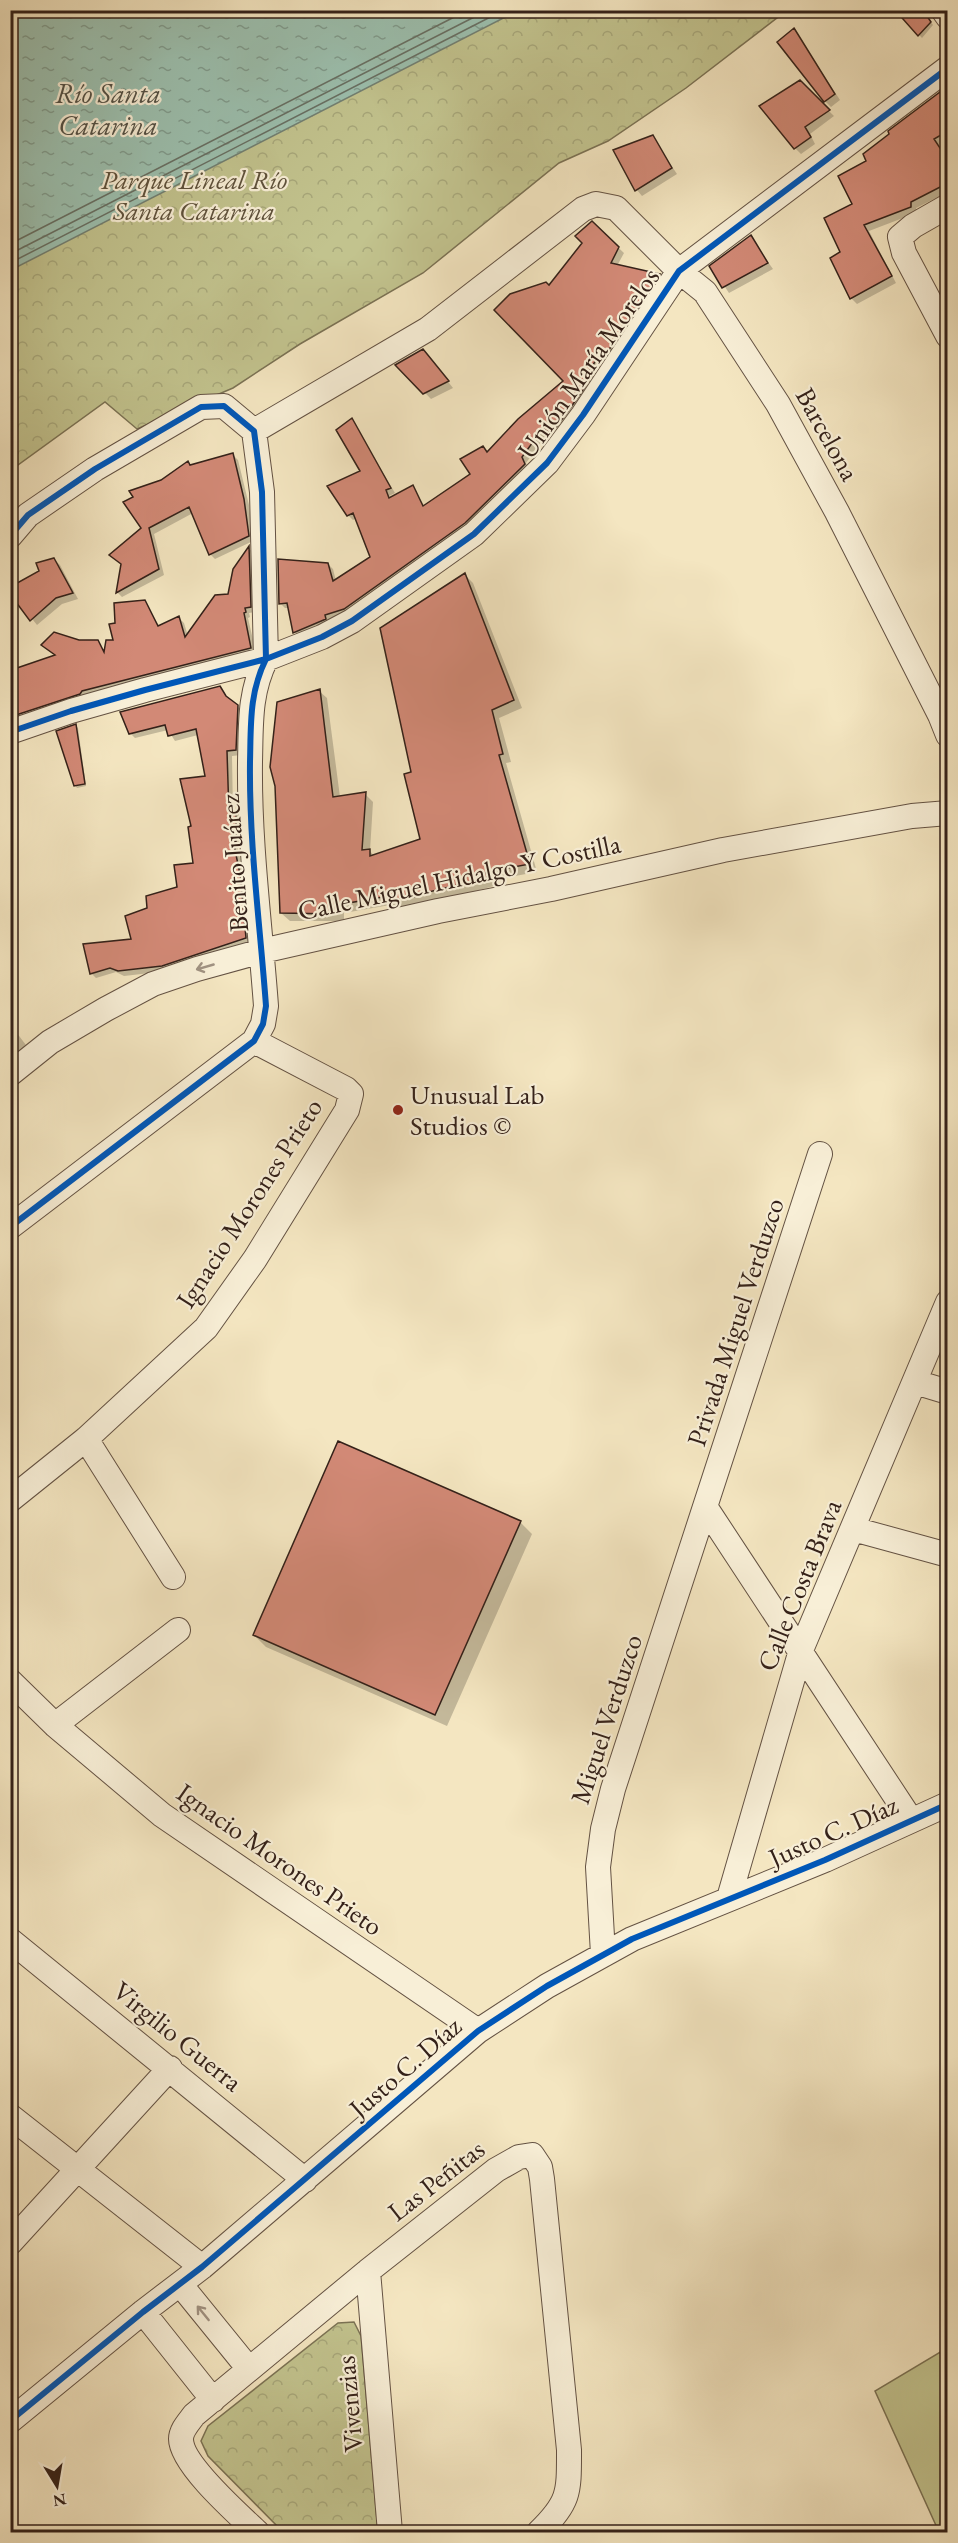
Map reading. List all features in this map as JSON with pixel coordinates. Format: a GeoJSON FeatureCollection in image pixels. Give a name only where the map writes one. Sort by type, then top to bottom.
{"type":"FeatureCollection","features":[{"type":"Feature","properties":{"kind":"street"},"geometry":{"type":"LineString","coordinates":[[943,10],[948,17]]}},
{"type":"Feature","properties":{"kind":"street","name":"Unión María Morelos"},"geometry":{"type":"LineString","coordinates":[[10,732],[71,711],[266,659],[322,637],[352,621],[474,534],[547,463],[583,415],[679,271],[948,68]]}},
{"type":"Feature","properties":{"kind":"street","name":"Barcelona"},"geometry":{"type":"LineString","coordinates":[[254,432],[428,329],[583,209],[603,204],[616,208],[679,271],[705,292],[778,404],[837,512],[948,735]]}},
{"type":"Feature","properties":{"kind":"street"},"geometry":{"type":"LineString","coordinates":[[948,206],[913,226],[900,237],[904,253],[948,336]]}},
{"type":"Feature","properties":{"kind":"street"},"geometry":{"type":"LineString","coordinates":[[10,536],[28,514],[95,469],[201,407],[224,406],[254,432]]}},
{"type":"Feature","properties":{"kind":"street","name":"Benito Juárez"},"geometry":{"type":"LineString","coordinates":[[254,432],[262,492],[266,659],[256,677],[250,705],[249,810],[266,1006],[263,1024],[254,1041]]}},
{"type":"Feature","properties":{"kind":"street","name":"Calle Miguel Hidalgo Y Costilla"},"geometry":{"type":"LineString","coordinates":[[10,1074],[50,1042],[153,984],[197,969],[262,951],[438,911],[551,889],[723,850],[912,816],[948,813]]}},
{"type":"Feature","properties":{"kind":"street"},"geometry":{"type":"LineString","coordinates":[[10,1227],[254,1041]]}},
{"type":"Feature","properties":{"kind":"street","name":"Ignacio Morones Prieto"},"geometry":{"type":"LineString","coordinates":[[10,1500],[86,1439],[206,1328],[255,1259],[347,1110],[351,1095],[333,1081],[254,1041]]}},
{"type":"Feature","properties":{"kind":"street","name":"Privada Miguel Verduzco"},"geometry":{"type":"LineString","coordinates":[[706,1508],[820,1154]]}},
{"type":"Feature","properties":{"kind":"street","name":"Calle Costa Brava"},"geometry":{"type":"LineString","coordinates":[[729,1899],[801,1650],[948,1302]]}},
{"type":"Feature","properties":{"kind":"street"},"geometry":{"type":"LineString","coordinates":[[915,1382],[948,1392]]}},
{"type":"Feature","properties":{"kind":"street"},"geometry":{"type":"LineString","coordinates":[[86,1439],[173,1577]]}},
{"type":"Feature","properties":{"kind":"street"},"geometry":{"type":"LineString","coordinates":[[706,1508],[911,1820]]}},
{"type":"Feature","properties":{"kind":"street","name":"Miguel Verduzco"},"geometry":{"type":"LineString","coordinates":[[603,1954],[598,1867],[603,1829],[613,1789],[706,1508]]}},
{"type":"Feature","properties":{"kind":"street"},"geometry":{"type":"LineString","coordinates":[[854,1529],[948,1555]]}},
{"type":"Feature","properties":{"kind":"street"},"geometry":{"type":"LineString","coordinates":[[55,1725],[178,1630]]}},
{"type":"Feature","properties":{"kind":"street","name":"Ignacio Morones Prieto"},"geometry":{"type":"LineString","coordinates":[[10,1681],[55,1725],[162,1815],[478,2031]]}},
{"type":"Feature","properties":{"kind":"street","name":"Justo C. Díaz"},"geometry":{"type":"LineString","coordinates":[[10,2421],[143,2312],[202,2267],[478,2031],[603,1954],[825,1860],[948,1804]]}},
{"type":"Feature","properties":{"kind":"street","name":"Virgilio Guerra"},"geometry":{"type":"LineString","coordinates":[[10,1940],[170,2068],[305,2181]]}},
{"type":"Feature","properties":{"kind":"street"},"geometry":{"type":"LineString","coordinates":[[10,2243],[170,2068]]}},
{"type":"Feature","properties":{"kind":"street"},"geometry":{"type":"LineString","coordinates":[[10,2116],[202,2267]]}},
{"type":"Feature","properties":{"kind":"street","name":"Las Peñitas"},"geometry":{"type":"LineString","coordinates":[[256,2532],[192,2466],[183,2450],[181,2438],[185,2427],[194,2415],[368,2271],[496,2170],[519,2157],[531,2156],[537,2160],[542,2179],[569,2450],[569,2479],[565,2502],[539,2532]]}},
{"type":"Feature","properties":{"kind":"street","name":"Vivenzias"},"geometry":{"type":"LineString","coordinates":[[368,2271],[390,2532]]}},
{"type":"Feature","properties":{"kind":"street"},"geometry":{"type":"LineString","coordinates":[[180,2284],[249,2370]]}},
{"type":"Feature","properties":{"kind":"street"},"geometry":{"type":"LineString","coordinates":[[143,2312],[213,2400]]}},
{"type":"Feature","properties":{"kind":"green space","name":"Parque Lineal Río Santa Catarina"},"geometry":{"type":"Polygon","coordinates":[[[11,11],[786,11],[686,88],[608,141],[559,163],[423,273],[300,344],[233,388],[137,429],[105,402],[11,470],[11,11]]]}},
{"type":"Feature","properties":{"kind":"green space"},"geometry":{"type":"Polygon","coordinates":[[[354,2322],[361,2336],[378,2532],[283,2532],[208,2456],[201,2441],[208,2426],[338,2323],[354,2322]]]}},
{"type":"Feature","properties":{"kind":"green space"},"geometry":{"type":"Polygon","coordinates":[[[947,2348],[948,2532],[939,2532],[875,2391],[947,2348]]]}},
{"type":"Feature","properties":{"kind":"water","name":"Río Santa Catarina"},"geometry":{"type":"Polygon","coordinates":[[[11,10],[517,10],[517,11],[11,270],[11,10]]]}},
{"type":"Feature","properties":{"kind":"building"},"geometry":{"type":"Polygon","coordinates":[[[895,10],[923,10],[931,22],[918,36],[895,10]]]}},
{"type":"Feature","properties":{"kind":"building"},"geometry":{"type":"Polygon","coordinates":[[[794,28],[835,94],[824,102],[777,42],[794,28]]]}},
{"type":"Feature","properties":{"kind":"building"},"geometry":{"type":"Polygon","coordinates":[[[800,80],[830,110],[805,127],[811,137],[794,149],[759,106],[800,80]]]}},
{"type":"Feature","properties":{"kind":"building"},"geometry":{"type":"Polygon","coordinates":[[[948,86],[948,131],[934,139],[948,160],[948,183],[911,202],[911,207],[864,225],[892,276],[850,299],[830,258],[840,252],[824,218],[852,204],[838,176],[866,161],[863,154],[889,134],[888,131],[948,86]]]}},
{"type":"Feature","properties":{"kind":"building"},"geometry":{"type":"Polygon","coordinates":[[[653,135],[672,168],[635,191],[613,150],[653,135]]]}},
{"type":"Feature","properties":{"kind":"building"},"geometry":{"type":"Polygon","coordinates":[[[592,221],[619,247],[611,263],[660,274],[604,357],[600,353],[586,377],[585,387],[571,407],[551,434],[543,428],[522,457],[525,464],[465,523],[344,609],[325,615],[326,619],[293,633],[287,603],[279,604],[278,559],[328,563],[333,581],[370,557],[353,513],[347,516],[327,486],[360,471],[336,430],[352,418],[391,488],[386,490],[389,498],[413,485],[423,506],[470,474],[460,459],[483,446],[487,452],[518,419],[563,381],[494,310],[510,294],[546,282],[549,285],[582,243],[575,236],[592,221]]]}},
{"type":"Feature","properties":{"kind":"building"},"geometry":{"type":"Polygon","coordinates":[[[751,235],[768,263],[722,288],[709,266],[751,235]]]}},
{"type":"Feature","properties":{"kind":"building"},"geometry":{"type":"Polygon","coordinates":[[[423,349],[449,381],[423,394],[395,365],[423,349]]]}},
{"type":"Feature","properties":{"kind":"building"},"geometry":{"type":"Polygon","coordinates":[[[233,453],[244,499],[249,536],[209,555],[189,507],[149,528],[159,569],[116,593],[121,564],[109,555],[141,528],[123,502],[133,497],[129,491],[161,480],[188,461],[190,465],[233,453]]]}},
{"type":"Feature","properties":{"kind":"building"},"geometry":{"type":"Polygon","coordinates":[[[249,546],[251,607],[245,608],[244,613],[251,648],[82,691],[80,694],[10,717],[10,674],[17,668],[55,655],[41,645],[54,632],[79,640],[98,640],[104,652],[106,640],[113,640],[109,624],[115,623],[114,603],[145,600],[158,626],[179,616],[185,637],[215,595],[228,594],[233,569],[249,546]]]}},
{"type":"Feature","properties":{"kind":"building"},"geometry":{"type":"Polygon","coordinates":[[[54,558],[73,593],[56,598],[30,621],[10,594],[10,587],[39,571],[36,563],[54,558]]]}},
{"type":"Feature","properties":{"kind":"building"},"geometry":{"type":"Polygon","coordinates":[[[465,573],[514,700],[492,710],[503,754],[499,755],[530,864],[486,872],[487,878],[420,894],[420,896],[384,901],[383,897],[337,905],[337,914],[280,913],[275,786],[270,767],[277,702],[320,689],[333,797],[366,792],[362,850],[370,849],[370,856],[420,839],[404,774],[411,772],[380,628],[465,573]]]}},
{"type":"Feature","properties":{"kind":"building"},"geometry":{"type":"Polygon","coordinates":[[[220,686],[226,696],[238,705],[236,750],[227,751],[229,814],[236,812],[236,841],[233,840],[240,874],[246,938],[162,966],[118,971],[110,968],[90,974],[83,944],[131,939],[125,916],[147,908],[146,896],[177,887],[174,865],[193,863],[188,827],[191,826],[180,779],[205,776],[196,729],[168,736],[165,725],[129,734],[120,712],[220,686]]]}},
{"type":"Feature","properties":{"kind":"building"},"geometry":{"type":"Polygon","coordinates":[[[76,724],[85,784],[74,786],[56,731],[76,724]]]}},
{"type":"Feature","properties":{"kind":"building"},"geometry":{"type":"Polygon","coordinates":[[[338,1441],[521,1521],[435,1715],[253,1635],[338,1441]]]}},
{"type":"Feature","properties":{"kind":"cycle path"},"geometry":{"type":"LineString","coordinates":[[10,732],[71,711],[266,659],[322,637],[352,621],[474,534],[547,463],[583,415],[679,271],[948,68]]}},
{"type":"Feature","properties":{"kind":"cycle path"},"geometry":{"type":"LineString","coordinates":[[10,536],[28,515],[95,469],[201,407],[224,406],[254,431],[262,492],[266,659],[256,684],[252,709],[250,793],[266,1006],[263,1024],[254,1041],[10,1227]]}},
{"type":"Feature","properties":{"kind":"cycle path"},"geometry":{"type":"LineString","coordinates":[[10,2421],[143,2312],[202,2267],[478,2031],[547,1986],[632,1939],[825,1860],[948,1804]]}},
{"type":"Feature","properties":{"kind":"place","name":"Unusual Lab Studios ©"},"geometry":{"type":"Point","coordinates":[398,1110]}}]}
